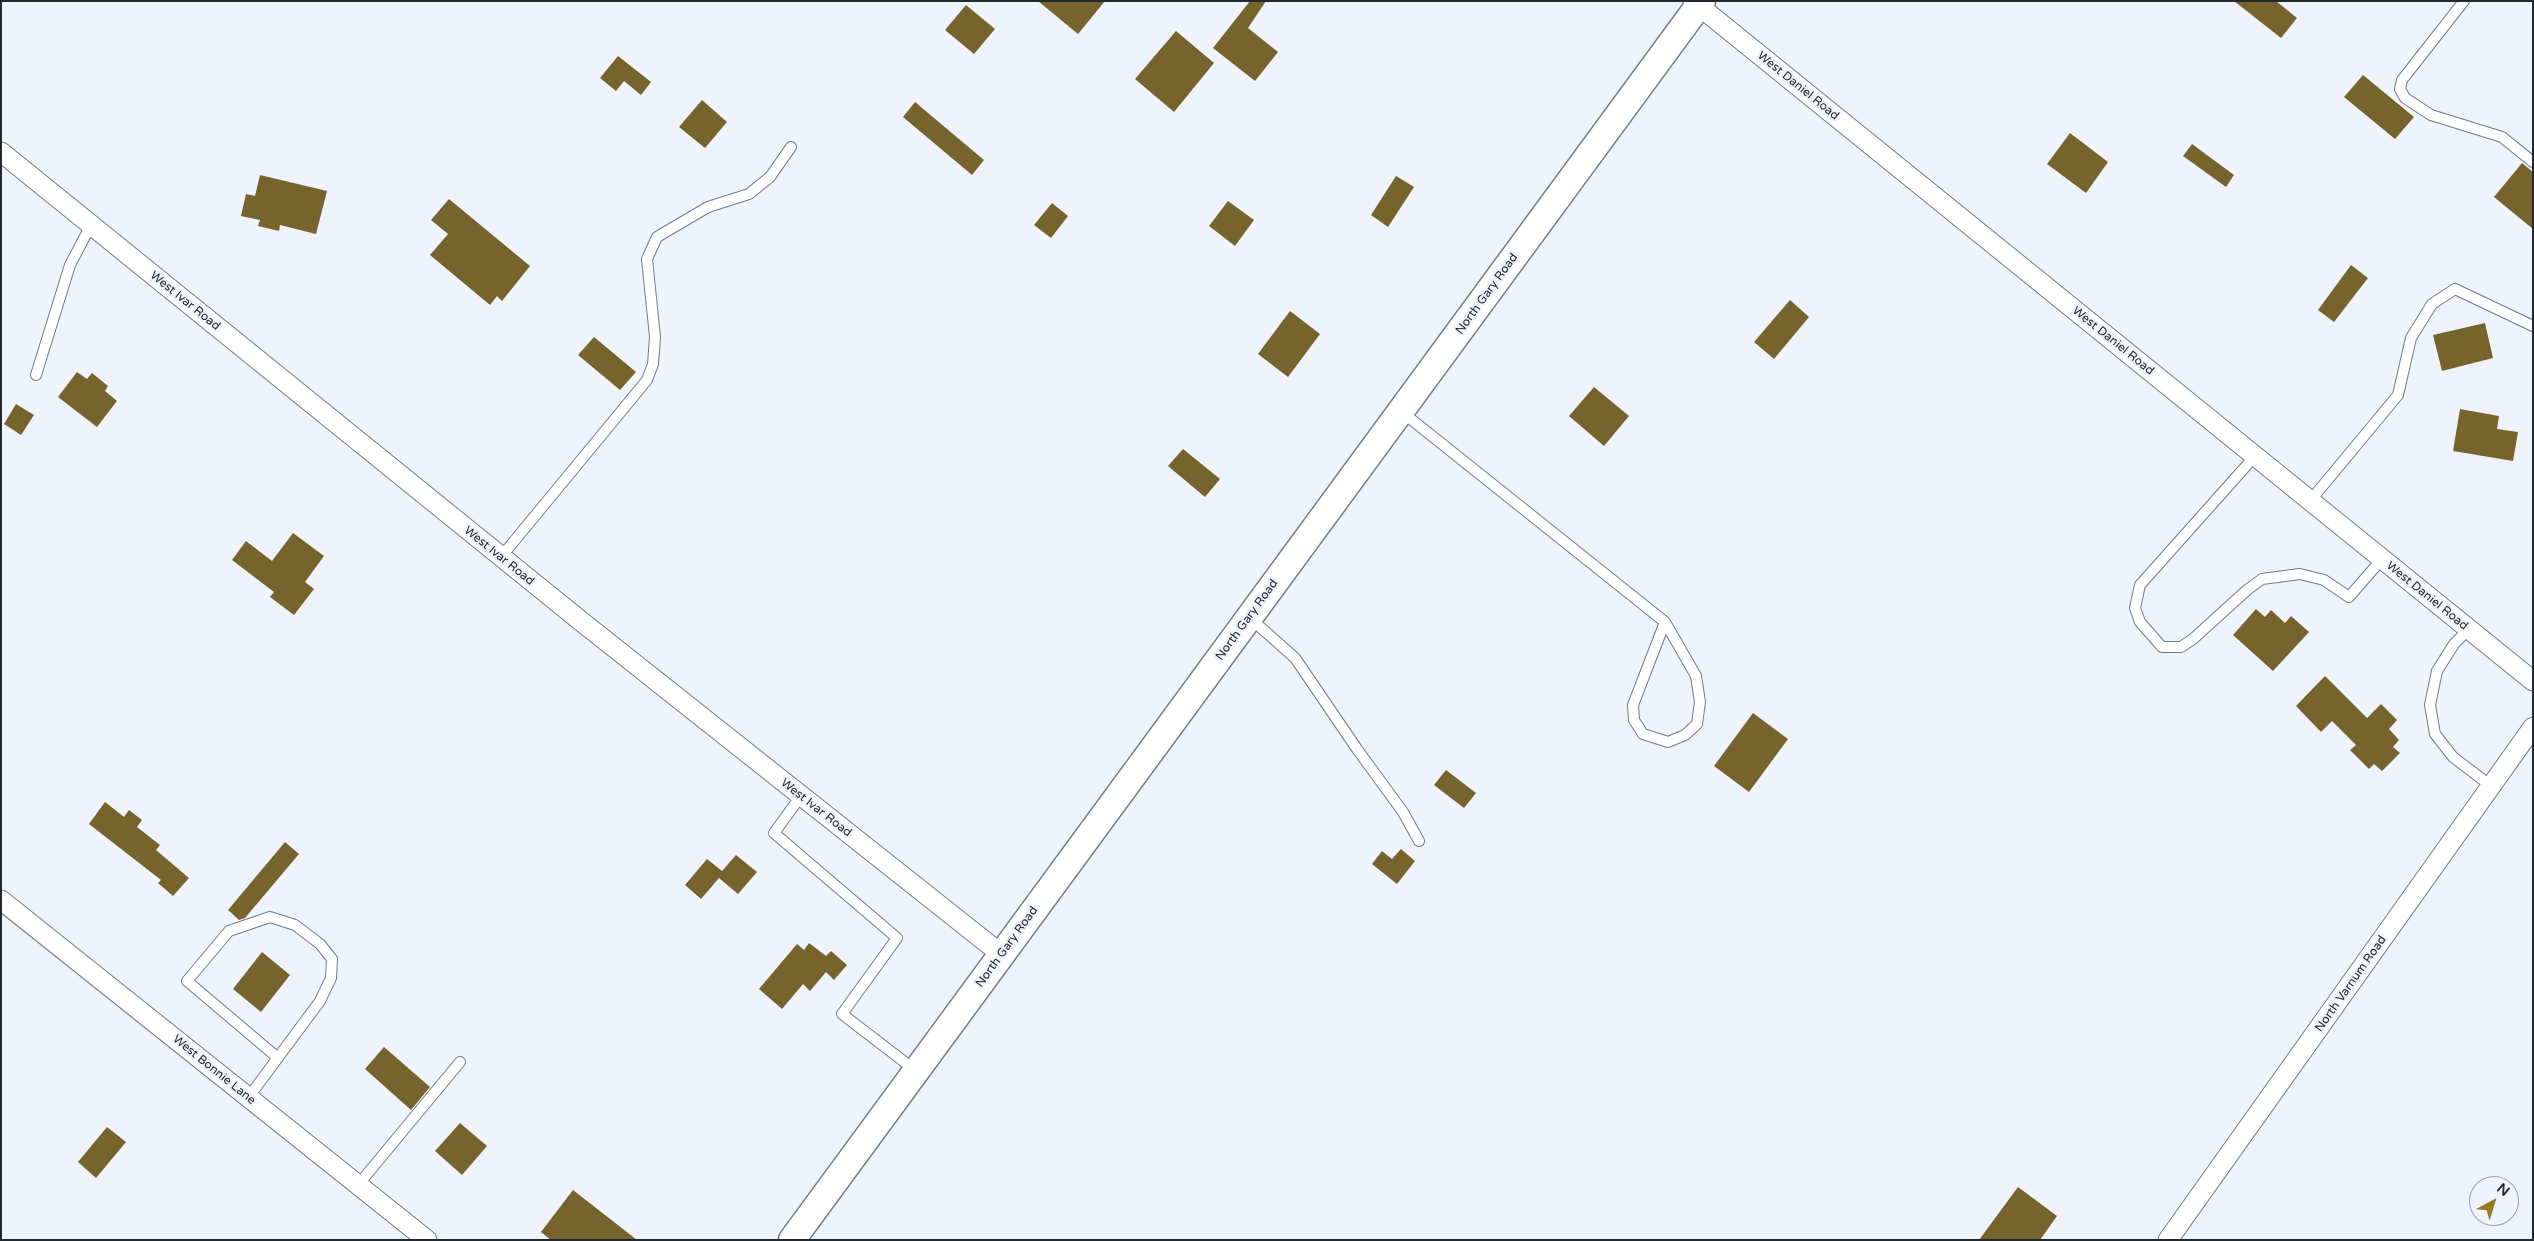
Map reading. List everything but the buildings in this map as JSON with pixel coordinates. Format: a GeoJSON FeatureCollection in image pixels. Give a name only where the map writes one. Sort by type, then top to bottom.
{"type":"FeatureCollection","features":[{"type":"Feature","properties":{"kind":"street","name":"North Gary Road"},"geometry":{"type":"LineString","coordinates":[[792,1240],[1698,3]]}},
{"type":"Feature","properties":{"kind":"street","name":"West Daniel Road"},"geometry":{"type":"LineString","coordinates":[[1698,3],[2533,681]]}},
{"type":"Feature","properties":{"kind":"street","name":"West Ivar Road"},"geometry":{"type":"LineString","coordinates":[[1,152],[502,557],[1001,954]]}},
{"type":"Feature","properties":{"kind":"street","name":"North Varnum Road"},"geometry":{"type":"LineString","coordinates":[[2168,1240],[2533,727]]}},
{"type":"Feature","properties":{"kind":"street","name":"West Bonnie Lane"},"geometry":{"type":"LineString","coordinates":[[1,900],[426,1240]]}},
{"type":"Feature","properties":{"kind":"lane"},"geometry":{"type":"LineString","coordinates":[[2464,1],[2402,80],[2400,89],[2405,98],[2431,115],[2502,137],[2533,162]]}},
{"type":"Feature","properties":{"kind":"lane"},"geometry":{"type":"LineString","coordinates":[[502,557],[646,380],[654,364],[655,337],[647,259],[657,237],[708,207],[749,194],[770,176],[791,147]]}},
{"type":"Feature","properties":{"kind":"lane"},"geometry":{"type":"LineString","coordinates":[[36,376],[70,266],[91,225]]}},
{"type":"Feature","properties":{"kind":"lane"},"geometry":{"type":"LineString","coordinates":[[2310,501],[2398,394],[2411,338],[2432,304],[2455,290],[2533,326]]}},
{"type":"Feature","properties":{"kind":"lane"},"geometry":{"type":"LineString","coordinates":[[1401,411],[1665,622],[1696,676],[1700,702],[1697,724],[1684,735],[1668,742],[1643,734],[1634,720],[1633,705],[1665,622]]}},
{"type":"Feature","properties":{"kind":"lane"},"geometry":{"type":"LineString","coordinates":[[2254,456],[2140,585],[2135,608],[2140,622],[2162,647],[2181,647],[2193,639],[2247,590],[2262,579],[2300,574],[2324,580],[2349,597],[2382,559]]}},
{"type":"Feature","properties":{"kind":"lane"},"geometry":{"type":"LineString","coordinates":[[1249,617],[1295,658],[1403,812],[1420,840]]}},
{"type":"Feature","properties":{"kind":"lane"},"geometry":{"type":"LineString","coordinates":[[2468,630],[2454,644],[2437,671],[2430,705],[2435,734],[2453,757],[2491,786]]}},
{"type":"Feature","properties":{"kind":"lane"},"geometry":{"type":"LineString","coordinates":[[801,796],[774,833],[897,938],[842,1014],[916,1070]]}},
{"type":"Feature","properties":{"kind":"lane"},"geometry":{"type":"LineString","coordinates":[[248,1098],[278,1058],[320,1001],[331,978],[332,959],[320,944],[295,925],[270,917],[229,931],[188,981],[278,1058]]}},
{"type":"Feature","properties":{"kind":"lane"},"geometry":{"type":"LineString","coordinates":[[358,1185],[460,1062]]}}]}
